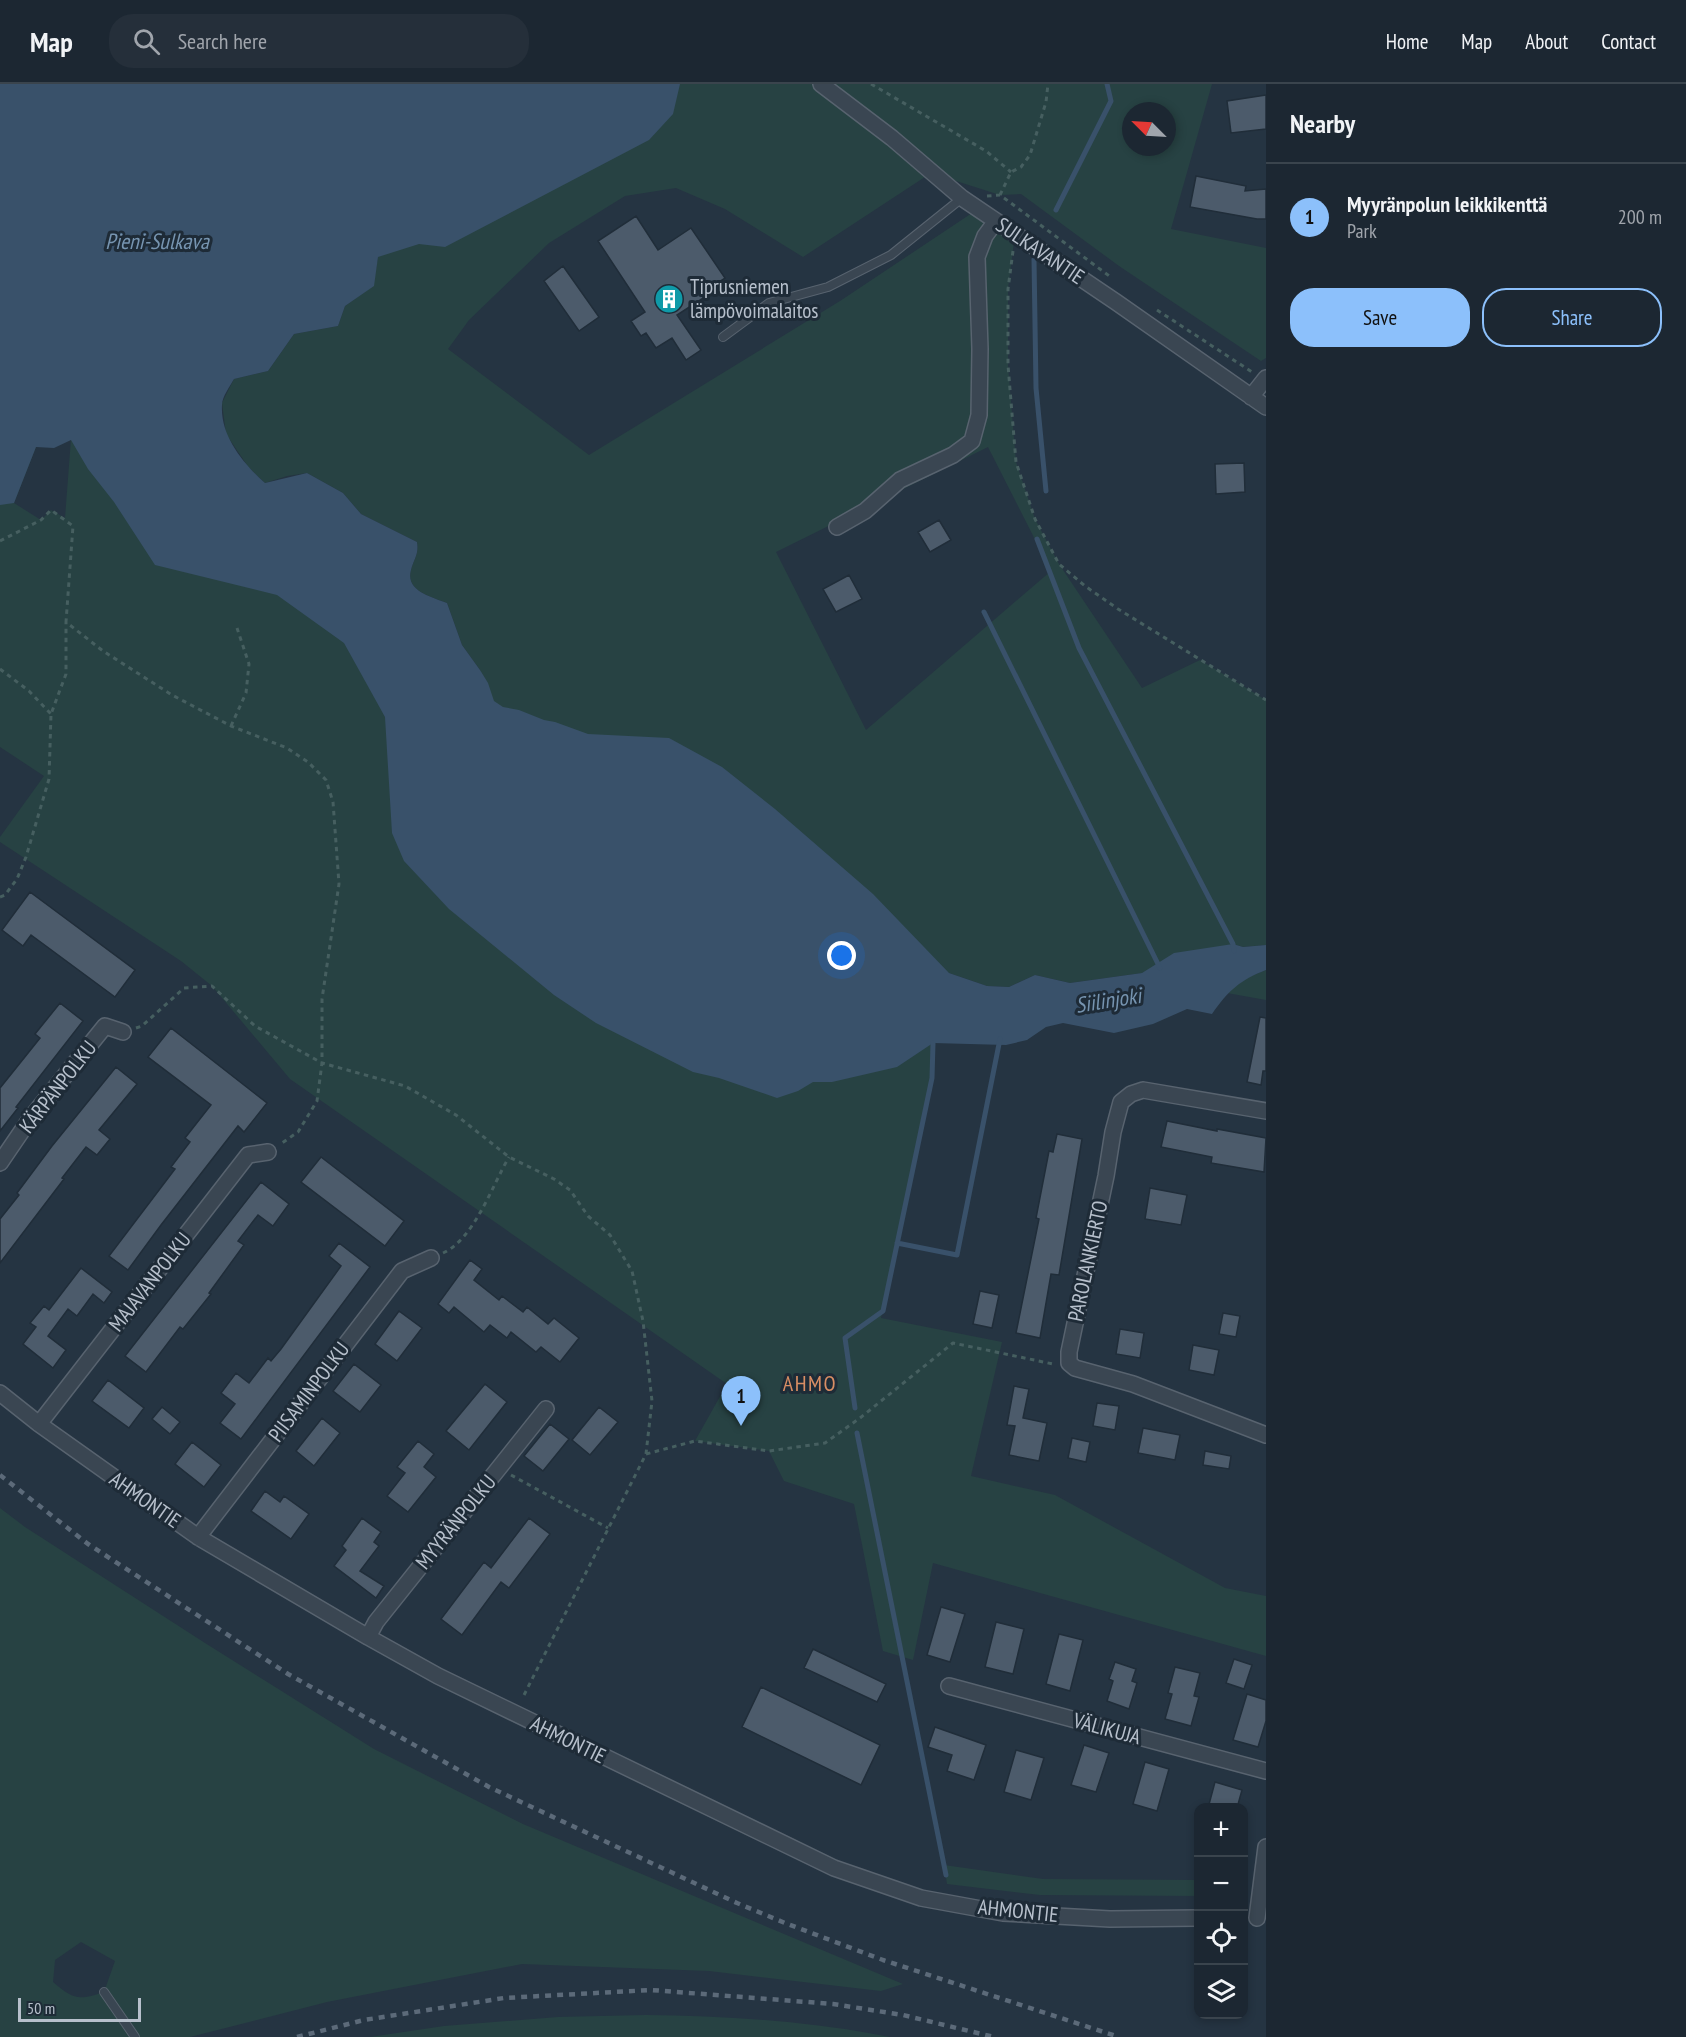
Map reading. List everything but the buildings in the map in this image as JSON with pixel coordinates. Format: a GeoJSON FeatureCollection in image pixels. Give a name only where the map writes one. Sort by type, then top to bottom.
{"type":"FeatureCollection","features":[{"type":"Feature","properties":{"kind":"street","name":"SULKAVANTIE"},"geometry":{"type":"LineString","coordinates":[[821,84],[892,138],[962,198],[1266,407]]}},
{"type":"Feature","properties":{"kind":"street"},"geometry":{"type":"LineString","coordinates":[[837,526],[865,511],[900,480],[953,455],[972,441],[979,416],[978,257],[985,236],[996,221]]}},
{"type":"Feature","properties":{"kind":"street"},"geometry":{"type":"LineString","coordinates":[[1251,397],[1265,379]]}},
{"type":"Feature","properties":{"kind":"street","name":"KÄRPÄNPOLKU"},"geometry":{"type":"LineString","coordinates":[[0,1163],[30,1119],[105,1026],[123,1032]]}},
{"type":"Feature","properties":{"kind":"street","name":"PAROLANKIERTO"},"geometry":{"type":"LineString","coordinates":[[1075,1368],[1069,1363],[1069,1352],[1121,1102],[1131,1094],[1143,1090],[1266,1110]]}},
{"type":"Feature","properties":{"kind":"street","name":"MAJAVANPOLKU"},"geometry":{"type":"LineString","coordinates":[[39,1424],[248,1155],[268,1152]]}},
{"type":"Feature","properties":{"kind":"street","name":"PIISAMINPOLKU"},"geometry":{"type":"LineString","coordinates":[[198,1537],[402,1271],[430,1258]]}},
{"type":"Feature","properties":{"kind":"street"},"geometry":{"type":"LineString","coordinates":[[1075,1368],[1133,1384],[1266,1435]]}},
{"type":"Feature","properties":{"kind":"street","name":"AHMONTIE"},"geometry":{"type":"LineString","coordinates":[[0,1393],[39,1424],[198,1537],[438,1677],[834,1868],[921,1898],[1002,1912],[1110,1919],[1194,1918]]}},
{"type":"Feature","properties":{"kind":"street","name":"MYYRÄNPOLKU"},"geometry":{"type":"LineString","coordinates":[[368,1637],[376,1622],[546,1409]]}},
{"type":"Feature","properties":{"kind":"street","name":"VÄLIKUJA"},"geometry":{"type":"LineString","coordinates":[[949,1686],[1266,1771]]}},
{"type":"Feature","properties":{"kind":"street"},"geometry":{"type":"LineString","coordinates":[[1255,1918],[1266,1847]]}},
{"type":"Feature","properties":{"kind":"lane"},"geometry":{"type":"LineString","coordinates":[[723,337],[769,303],[828,287],[891,255],[962,198]]}},
{"type":"Feature","properties":{"kind":"lane"},"geometry":{"type":"LineString","coordinates":[[104,1992],[135,2037]]}},
{"type":"Feature","properties":{"kind":"path"},"geometry":{"type":"LineString","coordinates":[[871,84],[986,151],[1011,172]]}},
{"type":"Feature","properties":{"kind":"path"},"geometry":{"type":"LineString","coordinates":[[999,195],[1011,172],[1021,167],[1030,155],[1046,102],[1048,84]]}},
{"type":"Feature","properties":{"kind":"path"},"geometry":{"type":"LineString","coordinates":[[962,198],[999,195],[1112,278]]}},
{"type":"Feature","properties":{"kind":"path"},"geometry":{"type":"LineString","coordinates":[[1016,234],[1008,288],[1008,365],[1016,462],[1035,519],[1059,564],[1118,609],[1266,700]]}},
{"type":"Feature","properties":{"kind":"path"},"geometry":{"type":"LineString","coordinates":[[1149,305],[1265,379]]}},
{"type":"Feature","properties":{"kind":"path"},"geometry":{"type":"LineString","coordinates":[[0,541],[41,520],[51,510],[74,526],[66,622],[66,674],[51,714],[49,779],[17,879],[5,895],[0,897]]}},
{"type":"Feature","properties":{"kind":"path"},"geometry":{"type":"LineString","coordinates":[[66,622],[103,651],[162,688],[231,726],[287,748],[308,762],[326,780],[333,802],[339,884],[322,999],[322,1063],[317,1101],[298,1132],[268,1152]]}},
{"type":"Feature","properties":{"kind":"path"},"geometry":{"type":"LineString","coordinates":[[231,726],[246,693],[249,664],[237,628]]}},
{"type":"Feature","properties":{"kind":"path"},"geometry":{"type":"LineString","coordinates":[[0,669],[29,691],[51,714]]}},
{"type":"Feature","properties":{"kind":"path"},"geometry":{"type":"LineString","coordinates":[[123,1032],[142,1026],[184,988],[212,986],[255,1026],[322,1063],[405,1086],[456,1114],[509,1157],[554,1179],[570,1190],[588,1216],[610,1235],[632,1270],[643,1322],[652,1401],[646,1454],[515,1714]]}},
{"type":"Feature","properties":{"kind":"path"},"geometry":{"type":"LineString","coordinates":[[430,1258],[453,1248],[477,1220],[509,1157]]}},
{"type":"Feature","properties":{"kind":"path"},"geometry":{"type":"LineString","coordinates":[[646,1454],[695,1441],[769,1451],[825,1443],[860,1418],[953,1343],[1075,1368]]}},
{"type":"Feature","properties":{"kind":"path"},"geometry":{"type":"LineString","coordinates":[[499,1468],[609,1528]]}},
{"type":"Feature","properties":{"kind":"green space"},"geometry":{"type":"Polygon","coordinates":[[[516,84],[1212,84],[1171,229],[1266,248],[1266,358],[1261,361],[1119,266],[1021,194],[1000,195],[931,173],[803,257],[725,209],[676,188],[625,196],[549,243],[469,320],[448,349],[589,455],[840,301],[978,209],[1015,234],[1008,289],[1008,365],[1016,462],[1035,519],[1059,564],[1142,688],[1200,660],[1266,700],[1266,945],[1243,947],[1233,944],[1142,973],[1070,983],[1035,975],[1009,987],[987,986],[949,973],[494,739],[480,670],[462,645],[447,603],[421,592],[412,583],[410,577],[417,553],[417,542],[361,514],[343,493],[307,473],[265,483],[249,468],[226,434],[222,403],[234,379],[268,371],[294,334],[338,326],[345,306],[373,286],[378,257],[516,84]],[[988,447],[776,552],[866,730],[1051,571],[988,447]]]}},
{"type":"Feature","properties":{"kind":"green space"},"geometry":{"type":"Polygon","coordinates":[[[0,411],[36,447],[14,503],[41,520],[51,510],[65,518],[71,439],[933,1043],[932,1078],[881,1318],[1002,1342],[971,1476],[1055,1495],[1225,1588],[1266,1596],[1266,1656],[933,1563],[913,1660],[883,1651],[854,1504],[784,1481],[769,1451],[695,1441],[727,1384],[290,1079],[212,986],[181,961],[0,842],[0,837],[44,776],[0,747],[0,411]]]}},
{"type":"Feature","properties":{"kind":"green space"},"geometry":{"type":"Polygon","coordinates":[[[1266,970],[1266,1000],[1227,993],[1246,978],[1266,970]]]}},
{"type":"Feature","properties":{"kind":"green space"},"geometry":{"type":"Polygon","coordinates":[[[0,1508],[25,1527],[205,1643],[374,1749],[523,1824],[903,1984],[881,1991],[709,1971],[522,1964],[327,2002],[190,2037],[0,2037],[0,1508]],[[81,1942],[55,1960],[53,1982],[76,1997],[88,1997],[104,1992],[115,1961],[81,1942]]]}},
{"type":"Feature","properties":{"kind":"green space"},"geometry":{"type":"Polygon","coordinates":[[[944,1865],[1043,1879],[1194,1880],[1194,1896],[1040,1895],[947,1884],[944,1865]]]}},
{"type":"Feature","properties":{"kind":"green space"},"geometry":{"type":"Polygon","coordinates":[[[646,2015],[768,2020],[890,2037],[370,2037],[444,2026],[558,2017],[646,2015]]]}},
{"type":"Feature","properties":{"kind":"water","name":"Pieni-Sulkava"},"geometry":{"type":"Polygon","coordinates":[[[0,84],[680,84],[673,114],[649,140],[445,247],[419,244],[378,257],[374,286],[345,306],[338,326],[294,334],[268,371],[234,379],[222,402],[222,416],[235,448],[265,483],[307,473],[343,493],[361,514],[417,542],[417,553],[410,577],[412,583],[421,592],[447,603],[462,645],[488,683],[494,701],[503,707],[519,710],[588,734],[669,738],[722,767],[775,809],[873,894],[949,973],[987,986],[1009,987],[1035,975],[1070,983],[1142,973],[1174,953],[1233,944],[1243,947],[1266,945],[1266,970],[1235,987],[1212,1014],[1187,1009],[1153,1024],[1114,1033],[1063,1023],[1046,1027],[1027,1040],[1006,1045],[933,1043],[897,1067],[832,1082],[813,1082],[798,1091],[777,1098],[719,1078],[693,1072],[596,1023],[554,995],[449,909],[404,861],[392,833],[385,717],[344,643],[277,595],[155,565],[114,502],[88,469],[71,440],[54,448],[36,447],[14,503],[0,505],[0,84]]]}},
{"type":"Feature","properties":{"kind":"waterway"},"geometry":{"type":"LineString","coordinates":[[1056,210],[1111,101],[1107,84]]}},
{"type":"Feature","properties":{"kind":"waterway"},"geometry":{"type":"LineString","coordinates":[[1034,259],[1036,388],[1046,491]]}},
{"type":"Feature","properties":{"kind":"waterway"},"geometry":{"type":"LineString","coordinates":[[1037,539],[1079,648],[1233,944],[1234,951]]}},
{"type":"Feature","properties":{"kind":"waterway"},"geometry":{"type":"LineString","coordinates":[[984,612],[1160,968]]}},
{"type":"Feature","properties":{"kind":"waterway"},"geometry":{"type":"LineString","coordinates":[[897,1243],[957,1255],[1000,1039]]}},
{"type":"Feature","properties":{"kind":"waterway"},"geometry":{"type":"LineString","coordinates":[[855,1408],[845,1338],[883,1311],[932,1078],[933,1043]]}},
{"type":"Feature","properties":{"kind":"waterway"},"geometry":{"type":"LineString","coordinates":[[857,1433],[946,1875]]}},
{"type":"Feature","properties":{"kind":"railway"},"geometry":{"type":"LineString","coordinates":[[0,1475],[88,1544],[288,1674],[489,1787],[737,1903],[785,1923],[883,1960],[1119,2037]]}},
{"type":"Feature","properties":{"kind":"railway"},"geometry":{"type":"LineString","coordinates":[[297,2037],[364,2020],[504,1998],[651,1990],[833,2004],[903,2015],[994,2037]]}},
{"type":"Feature","properties":{"kind":"place","name":"Tiprusniemen lämpövoimalaitos"},"geometry":{"type":"Point","coordinates":[669,299]}},
{"type":"Feature","properties":{"kind":"place","name":"Myyränpolun leikkikenttä"},"geometry":{"type":"Point","coordinates":[741,1426]}},
{"type":"Feature","properties":{"kind":"district","name":"AHMO"},"geometry":{"type":"Point","coordinates":[810,1383]}},
{"type":"Feature","properties":{"kind":"water label","name":"Siilinjoki"},"geometry":{"type":"Point","coordinates":[1108,1000]}}]}
